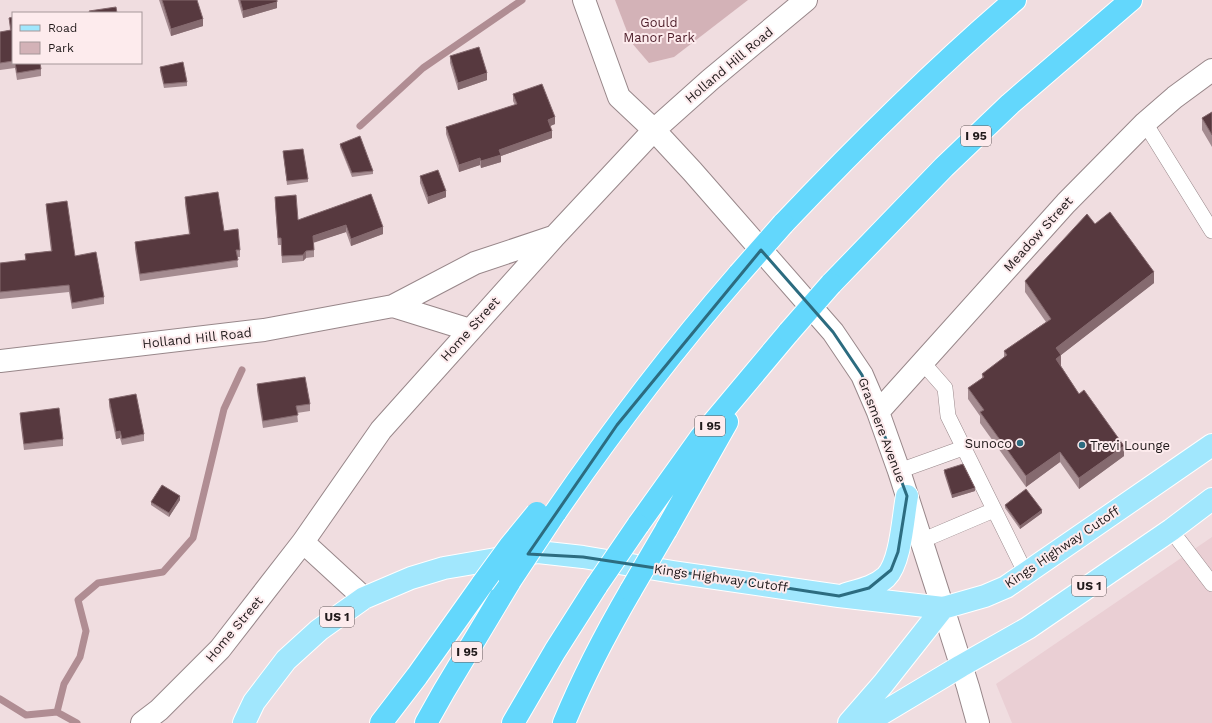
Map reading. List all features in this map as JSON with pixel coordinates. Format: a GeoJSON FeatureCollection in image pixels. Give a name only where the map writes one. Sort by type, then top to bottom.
{"type":"FeatureCollection","features":[{"type":"Feature","properties":{"kind":"highway","name":"I 95"},"geometry":{"type":"LineString","coordinates":[[426,723],[510,581],[546,513],[672,354],[783,224],[850,154],[914,90],[1015,0]]}},
{"type":"Feature","properties":{"kind":"highway","name":"I 95"},"geometry":{"type":"LineString","coordinates":[[513,723],[555,651],[597,585],[638,525],[701,437],[758,367],[880,231],[955,156],[1010,104],[1131,0]]}},
{"type":"Feature","properties":{"kind":"highway"},"geometry":{"type":"LineString","coordinates":[[564,723],[611,625],[758,367]]}},
{"type":"Feature","properties":{"kind":"highway"},"geometry":{"type":"LineString","coordinates":[[382,723],[418,676],[482,583],[510,546],[546,513]]}},
{"type":"Feature","properties":{"kind":"main road","name":"Kings Highway Cutoff"},"geometry":{"type":"LineString","coordinates":[[244,723],[254,702],[286,660],[320,630],[364,598],[411,578],[444,568],[538,552],[583,557],[673,572],[839,596],[943,608],[985,596],[1006,587],[1212,446]]}},
{"type":"Feature","properties":{"kind":"main road"},"geometry":{"type":"LineString","coordinates":[[839,596],[869,588],[886,577],[891,570],[898,552],[907,496]]}},
{"type":"Feature","properties":{"kind":"main road","name":"US 1"},"geometry":{"type":"LineString","coordinates":[[866,723],[1028,628],[1171,530],[1212,499]]}},
{"type":"Feature","properties":{"kind":"main road"},"geometry":{"type":"LineString","coordinates":[[849,723],[883,684],[943,608]]}},
{"type":"Feature","properties":{"kind":"street","name":"Grasmere Avenue"},"geometry":{"type":"LineString","coordinates":[[584,0],[619,97],[654,130],[692,171],[833,332],[862,375],[878,412],[899,471],[978,723]]}},
{"type":"Feature","properties":{"kind":"street","name":"Holland Hill Road"},"geometry":{"type":"LineString","coordinates":[[654,130],[710,80],[806,0]]}},
{"type":"Feature","properties":{"kind":"street","name":"Meadow Street"},"geometry":{"type":"LineString","coordinates":[[878,412],[1066,203],[1145,123],[1175,97],[1212,70]]}},
{"type":"Feature","properties":{"kind":"street","name":"Home Street"},"geometry":{"type":"LineString","coordinates":[[142,723],[162,717],[220,649],[303,542],[381,430],[554,237],[654,130]]}},
{"type":"Feature","properties":{"kind":"street","name":"Holland Hill Road"},"geometry":{"type":"LineString","coordinates":[[0,361],[264,330],[393,306],[475,263],[554,237]]}},
{"type":"Feature","properties":{"kind":"street","name":"Holland Hill Road"},"geometry":{"type":"LineString","coordinates":[[393,306],[470,330]]}},
{"type":"Feature","properties":{"kind":"street"},"geometry":{"type":"LineString","coordinates":[[303,542],[364,598]]}},
{"type":"Feature","properties":{"kind":"lane"},"geometry":{"type":"LineString","coordinates":[[1145,123],[1212,231]]}},
{"type":"Feature","properties":{"kind":"lane"},"geometry":{"type":"LineString","coordinates":[[923,363],[945,388],[948,416],[1026,574]]}},
{"type":"Feature","properties":{"kind":"lane"},"geometry":{"type":"LineString","coordinates":[[899,471],[963,448]]}},
{"type":"Feature","properties":{"kind":"lane"},"geometry":{"type":"LineString","coordinates":[[922,541],[994,510]]}},
{"type":"Feature","properties":{"kind":"lane"},"geometry":{"type":"LineString","coordinates":[[1171,530],[1212,584]]}},
{"type":"Feature","properties":{"kind":"highlighted area"},"geometry":{"type":"Polygon","coordinates":[[[761,250],[833,332],[862,375],[907,496],[898,552],[891,570],[869,588],[839,596],[583,557],[528,554],[617,425],[761,250]]]}},
{"type":"Feature","properties":{"kind":"shaded area"},"geometry":{"type":"Polygon","coordinates":[[[1212,537],[1212,723],[1012,723],[996,684],[1212,537]]]}},
{"type":"Feature","properties":{"kind":"green space","name":"Gould Manor Park"},"geometry":{"type":"Polygon","coordinates":[[[615,0],[748,0],[674,57],[649,63],[631,42],[615,0]]]}},
{"type":"Feature","properties":{"kind":"building"},"geometry":{"type":"Polygon","coordinates":[[[162,0],[197,0],[203,19],[171,29],[162,0]]]}},
{"type":"Feature","properties":{"kind":"building"},"geometry":{"type":"Polygon","coordinates":[[[240,0],[277,0],[277,2],[243,11],[240,0]]]}},
{"type":"Feature","properties":{"kind":"building"},"geometry":{"type":"Polygon","coordinates":[[[116,7],[117,12],[90,12],[116,7]]]}},
{"type":"Feature","properties":{"kind":"building"},"geometry":{"type":"Polygon","coordinates":[[[12,17],[12,61],[0,63],[0,32],[11,30],[9,18],[12,17]]]}},
{"type":"Feature","properties":{"kind":"building"},"geometry":{"type":"Polygon","coordinates":[[[479,47],[487,73],[458,83],[450,56],[479,47]]]}},
{"type":"Feature","properties":{"kind":"building"},"geometry":{"type":"Polygon","coordinates":[[[183,62],[187,82],[164,84],[160,67],[183,62]]]}},
{"type":"Feature","properties":{"kind":"building"},"geometry":{"type":"Polygon","coordinates":[[[15,64],[40,64],[41,69],[17,73],[15,64]]]}},
{"type":"Feature","properties":{"kind":"building"},"geometry":{"type":"Polygon","coordinates":[[[542,84],[555,117],[548,120],[552,131],[499,150],[501,155],[481,161],[480,158],[459,165],[446,127],[517,104],[513,94],[542,84]]]}},
{"type":"Feature","properties":{"kind":"building"},"geometry":{"type":"Polygon","coordinates":[[[1212,112],[1212,135],[1202,118],[1212,112]]]}},
{"type":"Feature","properties":{"kind":"building"},"geometry":{"type":"Polygon","coordinates":[[[360,136],[373,171],[352,173],[340,144],[360,136]]]}},
{"type":"Feature","properties":{"kind":"building"},"geometry":{"type":"Polygon","coordinates":[[[303,149],[308,179],[287,181],[283,151],[303,149]]]}},
{"type":"Feature","properties":{"kind":"building"},"geometry":{"type":"Polygon","coordinates":[[[438,170],[446,191],[428,197],[420,176],[438,170]]]}},
{"type":"Feature","properties":{"kind":"building"},"geometry":{"type":"Polygon","coordinates":[[[218,192],[224,231],[238,229],[240,250],[236,250],[238,260],[140,274],[135,242],[190,234],[185,197],[218,192]]]}},
{"type":"Feature","properties":{"kind":"building"},"geometry":{"type":"Polygon","coordinates":[[[371,194],[383,227],[351,239],[346,225],[313,236],[314,250],[306,251],[303,255],[282,256],[281,238],[278,238],[275,197],[296,195],[298,220],[371,194]]]}},
{"type":"Feature","properties":{"kind":"building"},"geometry":{"type":"Polygon","coordinates":[[[67,201],[75,256],[96,252],[104,297],[72,303],[69,285],[0,292],[0,263],[26,260],[25,254],[52,251],[46,204],[67,201]]]}},
{"type":"Feature","properties":{"kind":"building"},"geometry":{"type":"Polygon","coordinates":[[[1110,212],[1154,272],[1056,348],[1061,355],[1056,359],[1079,394],[1084,390],[1124,446],[1079,478],[1060,452],[1026,476],[980,412],[984,410],[968,388],[984,377],[982,374],[1007,355],[1004,351],[1051,319],[1025,281],[1087,214],[1095,224],[1110,212]]]}},
{"type":"Feature","properties":{"kind":"building"},"geometry":{"type":"Polygon","coordinates":[[[305,377],[310,404],[296,406],[298,415],[263,421],[257,384],[305,377]]]}},
{"type":"Feature","properties":{"kind":"building"},"geometry":{"type":"Polygon","coordinates":[[[136,394],[144,434],[122,439],[120,431],[116,432],[109,399],[136,394]]]}},
{"type":"Feature","properties":{"kind":"building"},"geometry":{"type":"Polygon","coordinates":[[[59,408],[63,439],[24,444],[20,413],[59,408]]]}},
{"type":"Feature","properties":{"kind":"building"},"geometry":{"type":"Polygon","coordinates":[[[963,464],[975,488],[952,495],[944,470],[963,464]]]}},
{"type":"Feature","properties":{"kind":"building"},"geometry":{"type":"Polygon","coordinates":[[[162,485],[180,496],[169,513],[151,502],[162,485]]]}},
{"type":"Feature","properties":{"kind":"building"},"geometry":{"type":"Polygon","coordinates":[[[1026,489],[1042,510],[1020,526],[1005,505],[1026,489]]]}},
{"type":"Feature","properties":{"kind":"waterway"},"geometry":{"type":"LineString","coordinates":[[360,126],[423,68],[522,0]]}},
{"type":"Feature","properties":{"kind":"waterway"},"geometry":{"type":"LineString","coordinates":[[57,712],[64,684],[80,657],[86,631],[78,600],[98,583],[163,572],[193,538],[224,409],[242,370]]}},
{"type":"Feature","properties":{"kind":"waterway"},"geometry":{"type":"LineString","coordinates":[[0,699],[26,715],[57,712],[77,723]]}},
{"type":"Feature","properties":{"kind":"place","name":"Sunoco"},"geometry":{"type":"Point","coordinates":[1020,443]}},
{"type":"Feature","properties":{"kind":"place","name":"Trevi Lounge"},"geometry":{"type":"Point","coordinates":[1082,445]}}]}
